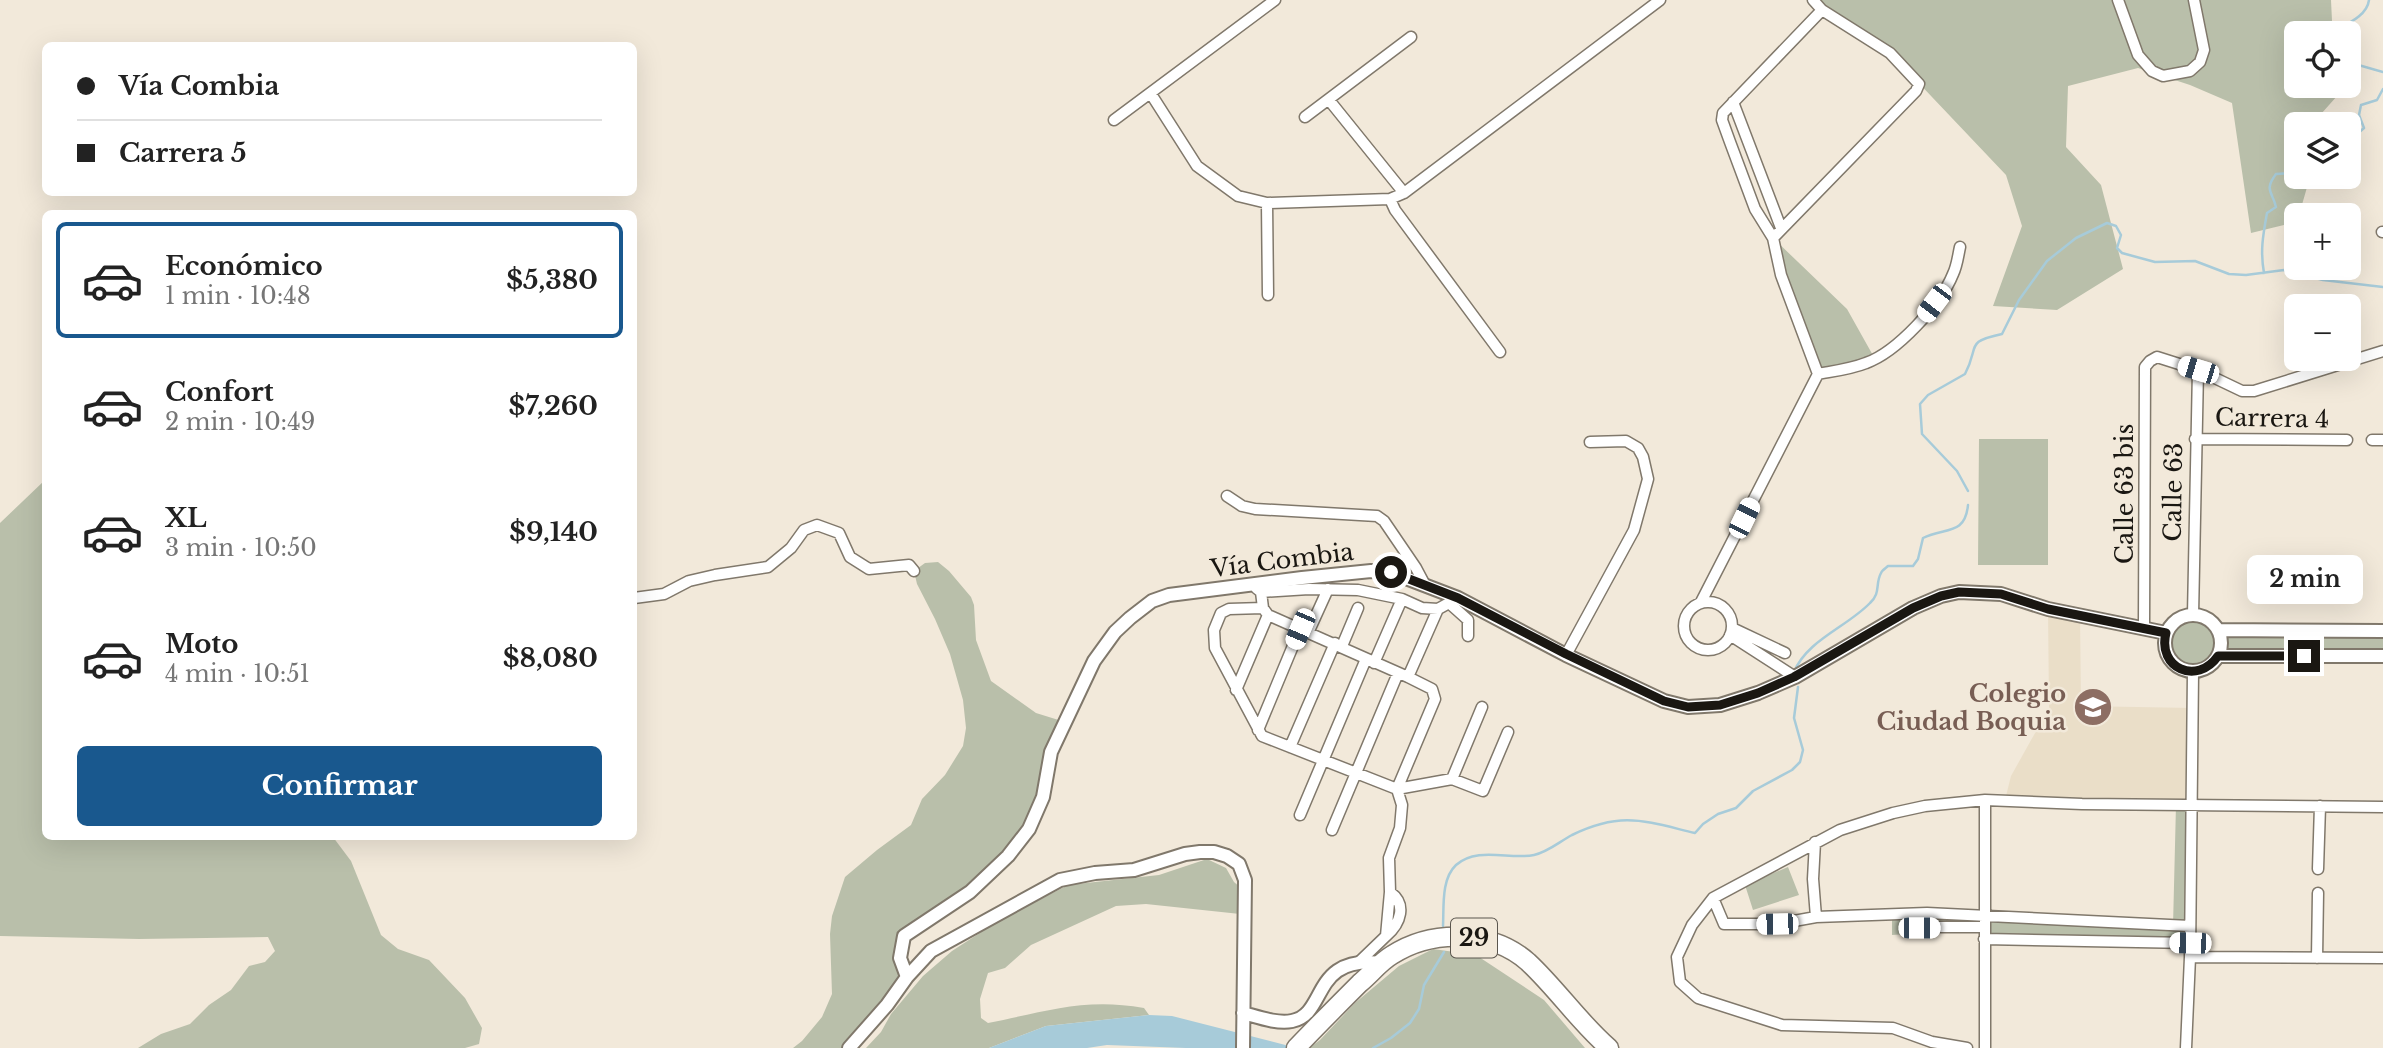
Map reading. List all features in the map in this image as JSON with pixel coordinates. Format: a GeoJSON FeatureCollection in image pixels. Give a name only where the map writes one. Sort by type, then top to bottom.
{"type":"FeatureCollection","features":[{"type":"Feature","properties":{"kind":"highway","name":"29"},"geometry":{"type":"LineString","coordinates":[[1296,1048],[1382,962],[1405,948],[1435,939],[1468,937],[1490,941],[1509,949],[1526,961],[1609,1048]]}},
{"type":"Feature","properties":{"kind":"main road","name":"Vía Combia"},"geometry":{"type":"LineString","coordinates":[[907,977],[900,958],[904,936],[970,892],[1008,856],[1029,829],[1043,797],[1051,752],[1094,661],[1115,632],[1152,601],[1169,595],[1391,572],[1425,585],[1664,701],[1688,707],[1720,705],[1758,693],[1794,677],[1913,608],[1941,596],[1959,592],[2001,594],[2048,609],[2166,633]]}},
{"type":"Feature","properties":{"kind":"main road"},"geometry":{"type":"LineString","coordinates":[[2193,615],[2207,619],[2218,630],[2221,647],[2218,656],[2208,667],[2193,672],[2185,671],[2171,663],[2164,648],[2166,633],[2177,620],[2193,615]]}},
{"type":"Feature","properties":{"kind":"main road"},"geometry":{"type":"LineString","coordinates":[[2218,630],[2383,631]]}},
{"type":"Feature","properties":{"kind":"main road"},"geometry":{"type":"LineString","coordinates":[[2218,656],[2383,656]]}},
{"type":"Feature","properties":{"kind":"main road"},"geometry":{"type":"LineString","coordinates":[[849,1048],[931,951],[1060,880],[1096,873],[1134,870],[1185,854],[1214,852],[1227,856],[1238,864],[1245,880],[1243,1048]]}},
{"type":"Feature","properties":{"kind":"main road"},"geometry":{"type":"LineString","coordinates":[[1243,1013],[1282,1021],[1301,1018],[1310,1010],[1328,978],[1359,961],[1382,962]]}},
{"type":"Feature","properties":{"kind":"street"},"geometry":{"type":"LineString","coordinates":[[1114,120],[1275,0]]}},
{"type":"Feature","properties":{"kind":"street"},"geometry":{"type":"LineString","coordinates":[[1151,94],[1198,166],[1238,196],[1267,203],[1390,198],[1404,193],[1660,0]]}},
{"type":"Feature","properties":{"kind":"street"},"geometry":{"type":"LineString","coordinates":[[1773,238],[1919,85],[1890,53],[1822,10],[1814,0]]}},
{"type":"Feature","properties":{"kind":"street"},"geometry":{"type":"LineString","coordinates":[[2118,0],[2138,55],[2152,71],[2163,76],[2190,71],[2200,62],[2204,50],[2194,0]]}},
{"type":"Feature","properties":{"kind":"street"},"geometry":{"type":"LineString","coordinates":[[1701,603],[1818,374],[1782,275],[1773,238],[1755,209],[1722,120],[1723,113],[1822,10]]}},
{"type":"Feature","properties":{"kind":"street"},"geometry":{"type":"LineString","coordinates":[[1305,117],[1411,37]]}},
{"type":"Feature","properties":{"kind":"street"},"geometry":{"type":"LineString","coordinates":[[1329,100],[1404,193]]}},
{"type":"Feature","properties":{"kind":"street"},"geometry":{"type":"LineString","coordinates":[[1733,102],[1781,228]]}},
{"type":"Feature","properties":{"kind":"street"},"geometry":{"type":"LineString","coordinates":[[1390,198],[1395,210],[1500,352]]}},
{"type":"Feature","properties":{"kind":"street"},"geometry":{"type":"LineString","coordinates":[[1267,203],[1268,295]]}},
{"type":"Feature","properties":{"kind":"street"},"geometry":{"type":"LineString","coordinates":[[1818,374],[1867,363],[1902,340],[1947,286],[1953,275],[1960,247]]}},
{"type":"Feature","properties":{"kind":"street"},"geometry":{"type":"LineString","coordinates":[[2198,370],[2242,391],[2254,391],[2383,351]]}},
{"type":"Feature","properties":{"kind":"street","name":"Calle 63 bis"},"geometry":{"type":"LineString","coordinates":[[2144,628],[2145,367],[2157,358],[2198,370]]}},
{"type":"Feature","properties":{"kind":"street","name":"Calle 63"},"geometry":{"type":"LineString","coordinates":[[2193,615],[2198,370]]}},
{"type":"Feature","properties":{"kind":"street","name":"Carrera 4"},"geometry":{"type":"LineString","coordinates":[[2195,439],[2347,440]]}},
{"type":"Feature","properties":{"kind":"street"},"geometry":{"type":"LineString","coordinates":[[2372,440],[2383,440]]}},
{"type":"Feature","properties":{"kind":"street"},"geometry":{"type":"LineString","coordinates":[[1566,654],[1634,530],[1648,479],[1638,448],[1626,441],[1590,442]]}},
{"type":"Feature","properties":{"kind":"street"},"geometry":{"type":"LineString","coordinates":[[1227,496],[1242,506],[1255,509],[1377,516],[1384,521],[1425,585]]}},
{"type":"Feature","properties":{"kind":"street"},"geometry":{"type":"LineString","coordinates":[[637,598],[663,594],[689,581],[768,566],[791,548],[804,530],[817,525],[839,533],[850,557],[869,569],[901,564],[909,565],[915,571]]}},
{"type":"Feature","properties":{"kind":"street"},"geometry":{"type":"LineString","coordinates":[[1236,690],[1265,611],[1256,588],[1359,590],[1402,599],[1422,608],[1438,609]]}},
{"type":"Feature","properties":{"kind":"street"},"geometry":{"type":"LineString","coordinates":[[1258,730],[1304,631],[1328,589]]}},
{"type":"Feature","properties":{"kind":"street"},"geometry":{"type":"LineString","coordinates":[[1300,815],[1323,760],[1402,599]]}},
{"type":"Feature","properties":{"kind":"street"},"geometry":{"type":"LineString","coordinates":[[1332,831],[1403,675],[1438,609],[1453,600],[1468,621],[1468,636]]}},
{"type":"Feature","properties":{"kind":"street"},"geometry":{"type":"LineString","coordinates":[[1711,602],[1724,608],[1729,614],[1731,632],[1726,642],[1712,649],[1704,649],[1690,642],[1686,635],[1685,619],[1688,611],[1701,603],[1711,602]]}},
{"type":"Feature","properties":{"kind":"street"},"geometry":{"type":"LineString","coordinates":[[1290,747],[1358,608]]}},
{"type":"Feature","properties":{"kind":"street"},"geometry":{"type":"LineString","coordinates":[[1359,961],[1386,936],[1390,892],[1389,858],[1400,828],[1402,805],[1397,789],[1435,699],[1432,689],[1265,611],[1230,609],[1220,613],[1214,630],[1215,648],[1262,737],[1397,789],[1451,779],[1483,791],[1508,733]]}},
{"type":"Feature","properties":{"kind":"street"},"geometry":{"type":"LineString","coordinates":[[1731,632],[1785,653]]}},
{"type":"Feature","properties":{"kind":"street"},"geometry":{"type":"LineString","coordinates":[[1731,632],[1794,677]]}},
{"type":"Feature","properties":{"kind":"street"},"geometry":{"type":"LineString","coordinates":[[2186,1048],[2190,957],[2193,672]]}},
{"type":"Feature","properties":{"kind":"street"},"geometry":{"type":"LineString","coordinates":[[1451,779],[1482,707]]}},
{"type":"Feature","properties":{"kind":"street"},"geometry":{"type":"LineString","coordinates":[[1985,800],[1985,1048]]}},
{"type":"Feature","properties":{"kind":"street"},"geometry":{"type":"LineString","coordinates":[[1967,1048],[1932,1042],[1893,1028],[1782,1025],[1698,998],[1680,982],[1676,957],[1692,925],[1713,898],[1840,830],[1925,806],[1985,800],[2383,807]]}},
{"type":"Feature","properties":{"kind":"street"},"geometry":{"type":"LineString","coordinates":[[2318,869],[2320,806]]}},
{"type":"Feature","properties":{"kind":"street"},"geometry":{"type":"LineString","coordinates":[[1815,842],[1813,879],[1816,917]]}},
{"type":"Feature","properties":{"kind":"street"},"geometry":{"type":"LineString","coordinates":[[2317,958],[2318,893]]}},
{"type":"Feature","properties":{"kind":"street"},"geometry":{"type":"LineString","coordinates":[[1713,898],[1724,924],[1777,924],[1816,917],[1927,913],[2190,926]]}},
{"type":"Feature","properties":{"kind":"street"},"geometry":{"type":"LineString","coordinates":[[1919,928],[1984,927]]}},
{"type":"Feature","properties":{"kind":"street"},"geometry":{"type":"LineString","coordinates":[[1984,939],[2190,943]]}},
{"type":"Feature","properties":{"kind":"street"},"geometry":{"type":"LineString","coordinates":[[2190,957],[2383,958]]}},
{"type":"Feature","properties":{"kind":"shaded area","name":"Colegio Ciudad Boquia"},"geometry":{"type":"Polygon","coordinates":[[[2048,609],[2080,615],[2081,706],[2193,708],[2192,805],[2005,800],[2011,776],[2049,708],[2048,609]]]}},
{"type":"Feature","properties":{"kind":"green space"},"geometry":{"type":"Polygon","coordinates":[[[1812,0],[2331,0],[2332,21],[2284,21],[2284,98],[2335,98],[2323,112],[2284,112],[2284,189],[2307,189],[2302,203],[2284,203],[2284,225],[2251,233],[2232,103],[2190,85],[2138,68],[2068,86],[2066,147],[2101,185],[2123,269],[2057,310],[1993,306],[2022,226],[2006,175],[1895,58],[1812,0]]]}},
{"type":"Feature","properties":{"kind":"green space"},"geometry":{"type":"Polygon","coordinates":[[[1773,238],[1847,309],[1875,359],[1818,374],[1773,238]]]}},
{"type":"Feature","properties":{"kind":"green space"},"geometry":{"type":"Polygon","coordinates":[[[1979,439],[2048,439],[2048,565],[1978,565],[1979,439]]]}},
{"type":"Feature","properties":{"kind":"green space"},"geometry":{"type":"Polygon","coordinates":[[[42,483],[42,840],[335,840],[351,861],[381,935],[398,949],[429,960],[465,998],[482,1028],[479,1044],[465,1048],[138,1048],[161,1034],[190,1024],[209,1005],[231,990],[249,966],[265,962],[275,951],[268,937],[139,939],[0,936],[0,523],[42,483]]]}},
{"type":"Feature","properties":{"kind":"green space"},"geometry":{"type":"Polygon","coordinates":[[[938,562],[971,597],[976,640],[991,681],[1036,713],[1065,722],[1043,797],[1008,856],[904,936],[907,977],[849,1048],[793,1048],[822,1017],[832,994],[832,916],[845,877],[911,825],[922,799],[945,775],[963,746],[966,728],[963,700],[950,654],[917,584],[914,571],[925,563],[938,562]]]}},
{"type":"Feature","properties":{"kind":"green space"},"geometry":{"type":"Polygon","coordinates":[[[2193,615],[2207,619],[2218,630],[2383,631],[2383,656],[2219,656],[2205,669],[2190,672],[2178,667],[2169,657],[2165,644],[2166,631],[2175,621],[2193,615]]]}},
{"type":"Feature","properties":{"kind":"green space"},"geometry":{"type":"Polygon","coordinates":[[[2176,805],[2192,805],[2190,943],[1984,939],[1984,932],[1892,935],[1892,915],[2173,926],[2176,805]]]}},
{"type":"Feature","properties":{"kind":"green space"},"geometry":{"type":"Polygon","coordinates":[[[1207,859],[1226,868],[1234,882],[1242,889],[1240,914],[1146,904],[1116,906],[1031,945],[1005,968],[988,973],[980,999],[981,1018],[988,1023],[1083,1005],[1102,1004],[1144,1008],[1149,1015],[1046,1026],[989,1048],[866,1048],[923,976],[952,951],[995,923],[1068,885],[1159,875],[1207,859]]]}},
{"type":"Feature","properties":{"kind":"green space"},"geometry":{"type":"Polygon","coordinates":[[[1788,867],[1799,895],[1753,910],[1745,885],[1788,867]]]}},
{"type":"Feature","properties":{"kind":"green space"},"geometry":{"type":"Polygon","coordinates":[[[1433,949],[1476,955],[1544,1000],[1585,1048],[1309,1048],[1355,1003],[1399,966],[1433,949]]]}},
{"type":"Feature","properties":{"kind":"water"},"geometry":{"type":"Polygon","coordinates":[[[1149,1015],[1172,1016],[1297,1048],[1107,1045],[1087,1048],[989,1048],[1046,1026],[1149,1015]]]}},
{"type":"Feature","properties":{"kind":"waterway"},"geometry":{"type":"LineString","coordinates":[[2352,21],[2364,11],[2369,0]]}},
{"type":"Feature","properties":{"kind":"waterway"},"geometry":{"type":"LineString","coordinates":[[2361,66],[2383,72]]}},
{"type":"Feature","properties":{"kind":"waterway"},"geometry":{"type":"LineString","coordinates":[[2360,112],[2361,105],[2377,100],[2383,89]]}},
{"type":"Feature","properties":{"kind":"waterway"},"geometry":{"type":"LineString","coordinates":[[2361,120],[2364,128],[2361,131]]}},
{"type":"Feature","properties":{"kind":"waterway"},"geometry":{"type":"LineString","coordinates":[[2264,273],[2262,250],[2267,213],[2276,207],[2270,184],[2276,174],[2284,173]]}},
{"type":"Feature","properties":{"kind":"waterway"},"geometry":{"type":"LineString","coordinates":[[1968,491],[1957,471],[1922,434],[1920,404],[1928,395],[1965,374],[1975,346],[1982,340],[2002,334],[2019,300],[2047,261],[2076,238],[2107,223],[2116,226],[2121,235],[2117,248],[2122,253],[2155,262],[2195,261],[2229,274],[2246,275],[2284,270],[2323,280],[2383,287]]}},
{"type":"Feature","properties":{"kind":"waterway"},"geometry":{"type":"LineString","coordinates":[[1794,672],[1808,651],[1861,612],[1873,599],[1883,570],[1888,566],[1913,566],[1918,559],[1923,538],[1958,526],[1963,522],[1968,505]]}},
{"type":"Feature","properties":{"kind":"waterway"},"geometry":{"type":"LineString","coordinates":[[1443,926],[1444,894],[1448,878],[1456,865],[1464,859],[1484,855],[1534,855],[1572,835],[1619,821],[1647,822],[1695,833],[1718,814],[1736,808],[1753,791],[1792,770],[1800,762],[1803,750],[1794,718],[1798,687]]}},
{"type":"Feature","properties":{"kind":"waterway"},"geometry":{"type":"LineString","coordinates":[[1373,1048],[1410,1023],[1419,1009],[1424,985],[1444,952]]}},
{"type":"Feature","properties":{"kind":"place","name":"Colegio Ciudad Boquia"},"geometry":{"type":"Point","coordinates":[2093,707]}},
{"type":"Feature","properties":{"kind":"route"},"geometry":{"type":"LineString","coordinates":[[1391,572],[1458,598],[1664,701],[1688,707],[1720,705],[1758,693],[1794,677],[1913,608],[1941,596],[1959,592],[2001,594],[2048,609],[2166,633],[2164,648],[2167,656],[2171,663],[2185,671],[2201,671],[2218,656],[2304,656]]}}]}
